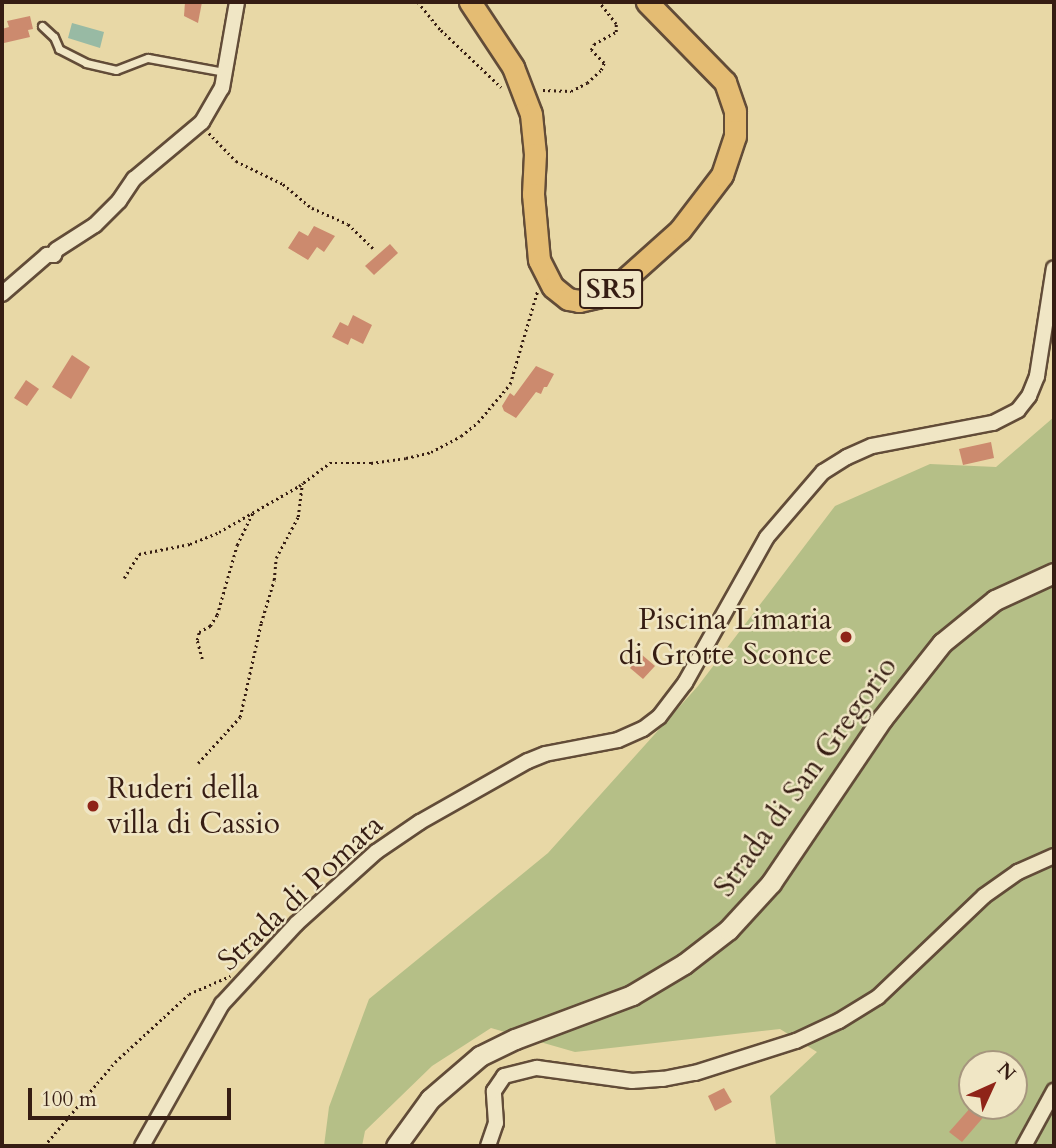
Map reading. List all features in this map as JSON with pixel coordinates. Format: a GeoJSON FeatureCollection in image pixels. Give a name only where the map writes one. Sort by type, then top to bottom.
{"type":"FeatureCollection","features":[{"type":"Feature","properties":{"kind":"main road","name":"SR5"},"geometry":{"type":"LineString","coordinates":[[470,2],[513,67],[531,114],[535,154],[533,194],[539,260],[553,287],[568,299],[579,301],[597,297],[624,280],[680,230],[722,175],[735,136],[737,125],[733,99],[722,76],[647,2]]}},
{"type":"Feature","properties":{"kind":"street"},"geometry":{"type":"LineString","coordinates":[[2,294],[47,255],[54,255],[56,250],[95,225],[119,201],[134,179],[198,124],[217,99],[237,2]]}},
{"type":"Feature","properties":{"kind":"street","name":"Strada di Pomata"},"geometry":{"type":"LineString","coordinates":[[142,1146],[214,1016],[259,962],[370,858],[420,822],[533,759],[608,743],[635,734],[655,721],[685,683],[772,529],[829,467],[872,446],[993,423],[1018,410],[1029,396],[1037,376],[1054,268]]}},
{"type":"Feature","properties":{"kind":"street","name":"Strada di San Gregorio"},"geometry":{"type":"LineString","coordinates":[[396,1146],[430,1099],[475,1059],[506,1042],[638,992],[684,964],[728,930],[765,891],[882,719],[942,643],[995,600],[1054,573]]}},
{"type":"Feature","properties":{"kind":"street"},"geometry":{"type":"LineString","coordinates":[[488,1146],[496,1124],[494,1091],[504,1076],[537,1068],[632,1081],[663,1079],[707,1069],[803,1038],[878,998],[991,890],[1018,872],[1054,856]]}},
{"type":"Feature","properties":{"kind":"street"},"geometry":{"type":"LineString","coordinates":[[1024,1146],[1054,1091]]}},
{"type":"Feature","properties":{"kind":"lane"},"geometry":{"type":"LineString","coordinates":[[42,26],[54,37],[59,49],[86,63],[116,70],[148,58],[224,72]]}},
{"type":"Feature","properties":{"kind":"path"},"geometry":{"type":"LineString","coordinates":[[418,2],[441,30],[504,90]]}},
{"type":"Feature","properties":{"kind":"path"},"geometry":{"type":"LineString","coordinates":[[543,90],[571,91],[587,83],[601,70],[604,63],[591,50],[594,44],[616,32],[616,24],[599,2]]}},
{"type":"Feature","properties":{"kind":"path"},"geometry":{"type":"LineString","coordinates":[[198,124],[236,161],[283,184],[312,208],[348,224],[373,248]]}},
{"type":"Feature","properties":{"kind":"path"},"geometry":{"type":"LineString","coordinates":[[124,578],[139,554],[190,544],[219,532],[302,483],[330,463],[406,458],[431,452],[470,429],[510,384],[540,286]]}},
{"type":"Feature","properties":{"kind":"path"},"geometry":{"type":"LineString","coordinates":[[198,763],[240,718],[261,623],[274,580],[276,558],[298,517],[302,483]]}},
{"type":"Feature","properties":{"kind":"path"},"geometry":{"type":"LineString","coordinates":[[202,659],[197,640],[199,632],[210,626],[217,615],[237,545],[253,512]]}},
{"type":"Feature","properties":{"kind":"path"},"geometry":{"type":"LineString","coordinates":[[44,1146],[115,1062],[189,994],[259,962]]}},
{"type":"Feature","properties":{"kind":"green space"},"geometry":{"type":"Polygon","coordinates":[[[1054,417],[1054,1146],[776,1146],[770,1096],[817,1052],[780,1029],[575,1052],[491,1028],[432,1066],[365,1131],[362,1146],[324,1146],[329,1107],[369,999],[548,853],[698,686],[835,506],[930,464],[996,467],[1054,417]]]}},
{"type":"Feature","properties":{"kind":"shaded area"},"geometry":{"type":"Polygon","coordinates":[[[72,23],[104,32],[100,48],[68,38],[72,23]]]}},
{"type":"Feature","properties":{"kind":"building"},"geometry":{"type":"Polygon","coordinates":[[[185,2],[202,2],[198,23],[184,16],[185,2]]]}},
{"type":"Feature","properties":{"kind":"building"},"geometry":{"type":"Polygon","coordinates":[[[30,16],[33,29],[28,30],[30,37],[4,43],[2,29],[9,27],[7,21],[30,16]]]}},
{"type":"Feature","properties":{"kind":"building"},"geometry":{"type":"Polygon","coordinates":[[[314,226],[335,236],[324,252],[317,247],[308,260],[288,248],[299,231],[308,236],[314,226]]]}},
{"type":"Feature","properties":{"kind":"building"},"geometry":{"type":"Polygon","coordinates":[[[390,244],[398,253],[374,275],[365,266],[390,244]]]}},
{"type":"Feature","properties":{"kind":"building"},"geometry":{"type":"Polygon","coordinates":[[[353,315],[372,325],[363,344],[351,338],[348,345],[332,337],[340,322],[348,326],[353,315]]]}},
{"type":"Feature","properties":{"kind":"building"},"geometry":{"type":"Polygon","coordinates":[[[72,355],[90,367],[71,399],[52,387],[72,355]]]}},
{"type":"Feature","properties":{"kind":"building"},"geometry":{"type":"Polygon","coordinates":[[[536,366],[554,374],[541,394],[536,392],[516,418],[504,411],[502,406],[510,393],[514,396],[536,366]]]}},
{"type":"Feature","properties":{"kind":"building"},"geometry":{"type":"Polygon","coordinates":[[[26,380],[39,389],[27,406],[14,398],[26,380]]]}},
{"type":"Feature","properties":{"kind":"building"},"geometry":{"type":"Polygon","coordinates":[[[991,442],[994,458],[963,465],[959,449],[991,442]]]}},
{"type":"Feature","properties":{"kind":"building"},"geometry":{"type":"Polygon","coordinates":[[[641,654],[655,666],[643,679],[630,668],[641,654]]]}},
{"type":"Feature","properties":{"kind":"building"},"geometry":{"type":"Polygon","coordinates":[[[724,1088],[732,1102],[715,1111],[708,1096],[724,1088]]]}},
{"type":"Feature","properties":{"kind":"building"},"geometry":{"type":"Polygon","coordinates":[[[960,1120],[981,1120],[962,1142],[949,1132],[960,1120]]]}},
{"type":"Feature","properties":{"kind":"place","name":"Piscina Limaria di Grotte Sconce"},"geometry":{"type":"Point","coordinates":[846,637]}},
{"type":"Feature","properties":{"kind":"place","name":"Ruderi della villa di Cassio"},"geometry":{"type":"Point","coordinates":[93,806]}}]}
